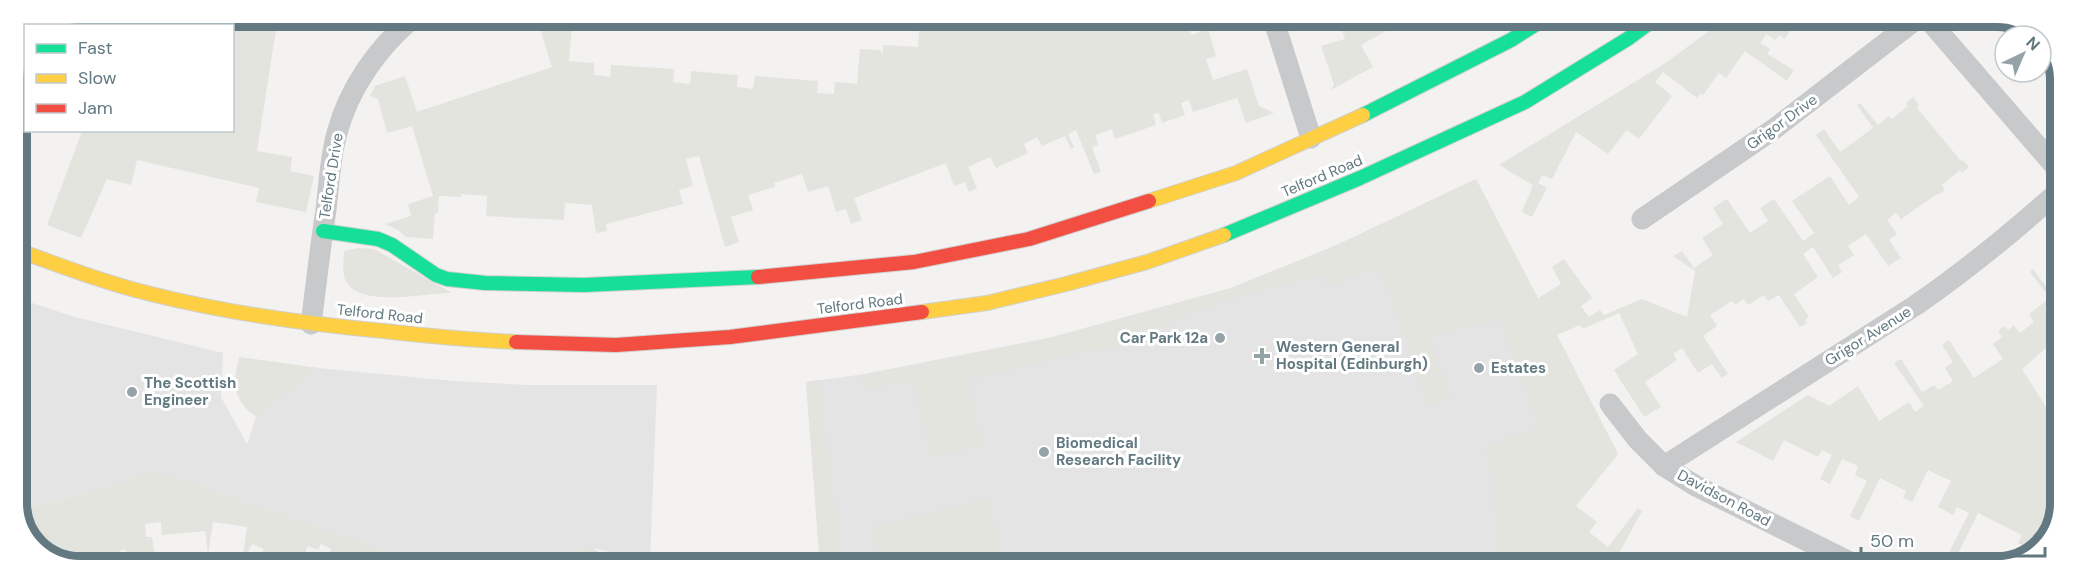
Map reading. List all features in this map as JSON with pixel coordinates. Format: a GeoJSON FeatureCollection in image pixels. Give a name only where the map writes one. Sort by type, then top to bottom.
{"type":"FeatureCollection","features":[{"type":"Feature","properties":{"kind":"main road"},"geometry":{"type":"LineString","coordinates":[[323,231],[364,235],[378,239],[392,245],[436,275],[447,279],[484,283],[584,285],[742,279],[914,262],[1029,239],[1236,173],[1511,40],[1532,27]]}},
{"type":"Feature","properties":{"kind":"main road","name":"Telford Road"},"geometry":{"type":"LineString","coordinates":[[27,254],[151,294],[311,324],[473,340],[616,345],[730,338],[987,303],[1147,262],[1236,231],[1360,178],[1525,102],[1644,27]]}},
{"type":"Feature","properties":{"kind":"street","name":"Telford Drive"},"geometry":{"type":"LineString","coordinates":[[311,324],[336,135],[350,99],[365,71],[380,51],[404,27]]}},
{"type":"Feature","properties":{"kind":"street"},"geometry":{"type":"LineString","coordinates":[[1276,27],[1311,138]]}},
{"type":"Feature","properties":{"kind":"street","name":"Grigor Drive"},"geometry":{"type":"LineString","coordinates":[[1642,219],[1774,129],[1906,27]]}},
{"type":"Feature","properties":{"kind":"street"},"geometry":{"type":"LineString","coordinates":[[1935,27],[2050,160]]}},
{"type":"Feature","properties":{"kind":"street","name":"Grigor Avenue"},"geometry":{"type":"LineString","coordinates":[[1664,466],[1935,292],[1984,256],[2050,199]]}},
{"type":"Feature","properties":{"kind":"street","name":"Davidson Road"},"geometry":{"type":"LineString","coordinates":[[1610,404],[1638,440],[1664,466],[1696,486],[1838,556]]}},
{"type":"Feature","properties":{"kind":"shaded area"},"geometry":{"type":"Polygon","coordinates":[[[234,27],[276,27],[257,151],[292,157],[290,171],[314,176],[306,212],[256,202],[259,188],[137,160],[131,185],[107,179],[81,238],[47,225],[82,132],[234,132],[234,27]]]}},
{"type":"Feature","properties":{"kind":"shaded area"},"geometry":{"type":"Polygon","coordinates":[[[553,27],[572,27],[569,61],[594,63],[594,75],[610,77],[611,65],[674,69],[673,82],[690,84],[691,71],[738,75],[737,87],[753,89],[755,76],[818,81],[817,93],[834,94],[835,82],[857,84],[860,49],[879,50],[883,53],[883,45],[918,47],[919,27],[1189,27],[1191,35],[1208,29],[1216,56],[1206,59],[1213,80],[1247,69],[1259,106],[1274,113],[1246,123],[1237,98],[1193,112],[1189,100],[1181,103],[1185,115],[1162,123],[1159,113],[1153,114],[1156,125],[1115,139],[1112,129],[1095,135],[1098,145],[1092,147],[1101,172],[1094,174],[1076,130],[1068,134],[1074,147],[1071,149],[1065,136],[1042,146],[1037,137],[1024,144],[1028,153],[996,168],[990,157],[968,167],[977,188],[969,192],[965,182],[954,186],[946,163],[854,198],[862,220],[851,224],[846,209],[836,212],[828,186],[808,192],[802,174],[774,183],[775,187],[748,195],[753,210],[731,217],[739,242],[725,247],[699,156],[686,159],[693,186],[679,190],[683,204],[606,224],[607,231],[596,233],[592,205],[565,203],[564,220],[486,216],[487,196],[462,194],[461,197],[439,196],[433,239],[406,237],[385,224],[411,216],[408,204],[433,196],[412,126],[387,133],[378,99],[370,96],[375,86],[405,76],[417,112],[552,67],[541,32],[553,27]]]}},
{"type":"Feature","properties":{"kind":"shaded area"},"geometry":{"type":"Polygon","coordinates":[[[1341,27],[1393,27],[1361,45],[1373,67],[1331,90],[1334,84],[1321,46],[1345,39],[1341,27]]]}},
{"type":"Feature","properties":{"kind":"shaded area"},"geometry":{"type":"Polygon","coordinates":[[[1715,27],[1792,27],[1785,39],[1779,35],[1775,40],[1766,34],[1760,43],[1770,49],[1767,54],[1794,70],[1787,81],[1745,51],[1726,78],[1719,73],[1703,95],[1701,93],[1697,98],[1663,72],[1655,82],[1672,96],[1639,139],[1627,130],[1608,154],[1576,132],[1552,179],[1542,175],[1538,183],[1547,188],[1532,217],[1522,212],[1533,185],[1499,165],[1664,64],[1715,27]]]}},
{"type":"Feature","properties":{"kind":"shaded area"},"geometry":{"type":"Polygon","coordinates":[[[1913,97],[1919,105],[1917,108],[1961,161],[1963,160],[1969,167],[1962,173],[1960,170],[1942,185],[1945,190],[1901,219],[1896,213],[1887,220],[1897,234],[1889,240],[1901,258],[1888,266],[1866,234],[1848,246],[1854,255],[1838,265],[1842,272],[1833,278],[1813,247],[1803,254],[1818,277],[1794,294],[1809,317],[1805,320],[1807,323],[1800,327],[1779,295],[1768,301],[1764,295],[1748,305],[1744,299],[1735,305],[1732,301],[1710,315],[1717,326],[1703,336],[1728,374],[1722,378],[1712,364],[1698,373],[1682,348],[1673,354],[1677,360],[1645,382],[1661,407],[1644,417],[1614,370],[1638,354],[1619,313],[1582,329],[1580,325],[1557,335],[1618,454],[1576,506],[1597,522],[1589,532],[1608,547],[1638,508],[1642,511],[1617,556],[1499,556],[1492,473],[1483,448],[1539,427],[1500,319],[1478,326],[1477,322],[1430,339],[1451,398],[1429,406],[1379,266],[1328,287],[1322,273],[1227,300],[1121,344],[967,380],[982,446],[931,458],[914,381],[868,388],[862,383],[865,374],[1049,338],[1231,288],[1337,245],[1476,179],[1538,298],[1561,284],[1552,267],[1564,259],[1592,298],[1581,306],[1589,317],[1600,310],[1604,315],[1642,299],[1687,317],[1695,271],[1673,256],[1682,251],[1694,268],[1713,255],[1702,238],[1723,224],[1713,208],[1727,199],[1750,233],[1768,221],[1760,208],[1774,199],[1803,241],[1814,233],[1792,201],[1830,176],[1849,205],[1859,197],[1816,135],[1824,129],[1840,152],[1873,128],[1857,105],[1860,103],[1878,125],[1889,116],[1892,119],[1908,106],[1906,103],[1913,97]]]}},
{"type":"Feature","properties":{"kind":"shaded area","name":"Western General Hospital (Edinburgh)"},"geometry":{"type":"Polygon","coordinates":[[[1476,179],[1618,454],[1534,556],[819,556],[806,382],[865,374],[1049,338],[1231,288],[1337,245],[1476,179]]]}},
{"type":"Feature","properties":{"kind":"shaded area"},"geometry":{"type":"Polygon","coordinates":[[[359,248],[374,249],[452,293],[394,297],[364,294],[352,288],[345,279],[344,272],[344,251],[359,248]]]}},
{"type":"Feature","properties":{"kind":"shaded area"},"geometry":{"type":"Polygon","coordinates":[[[2033,269],[2050,292],[2050,298],[2030,272],[2033,269]]]}},
{"type":"Feature","properties":{"kind":"shaded area"},"geometry":{"type":"Polygon","coordinates":[[[2050,298],[2050,345],[2022,369],[2050,413],[2050,510],[2046,523],[2037,538],[2020,551],[2022,546],[2018,543],[2022,535],[1978,513],[1957,556],[1948,556],[1969,513],[1957,507],[1953,515],[1938,507],[1951,481],[1928,470],[1912,502],[1903,498],[1906,491],[1880,478],[1859,521],[1850,516],[1867,481],[1855,475],[1858,466],[1842,459],[1830,484],[1820,479],[1832,455],[1822,450],[1818,457],[1784,440],[1773,461],[1736,442],[1808,395],[1829,406],[1858,386],[1879,421],[1909,402],[1915,412],[1924,406],[1894,363],[1901,359],[1922,392],[1934,385],[1938,390],[1953,381],[1945,368],[1953,362],[1942,345],[1949,340],[1974,378],[2003,359],[1993,344],[2002,337],[1998,331],[2004,326],[2008,330],[2014,325],[2020,333],[2034,322],[2029,314],[2050,298]]]}},
{"type":"Feature","properties":{"kind":"shaded area"},"geometry":{"type":"Polygon","coordinates":[[[27,301],[75,317],[223,353],[221,397],[247,444],[256,417],[319,368],[453,381],[528,385],[657,385],[650,556],[631,556],[592,548],[545,556],[400,556],[158,471],[39,507],[27,503],[27,301]]]}},
{"type":"Feature","properties":{"kind":"shaded area"},"geometry":{"type":"Polygon","coordinates":[[[239,357],[319,368],[256,417],[242,404],[236,390],[239,357]]]}},
{"type":"Feature","properties":{"kind":"shaded area"},"geometry":{"type":"Polygon","coordinates":[[[818,380],[841,556],[819,556],[806,382],[818,380]]]}},
{"type":"Feature","properties":{"kind":"shaded area"},"geometry":{"type":"Polygon","coordinates":[[[158,471],[400,556],[328,556],[331,549],[321,544],[318,550],[308,546],[303,556],[260,556],[264,549],[252,544],[246,556],[243,556],[247,527],[213,522],[208,555],[205,531],[162,535],[161,522],[145,524],[146,537],[152,537],[155,556],[128,556],[125,549],[108,556],[73,556],[57,551],[45,543],[34,530],[27,503],[39,507],[158,471]]]}},
{"type":"Feature","properties":{"kind":"shaded area"},"geometry":{"type":"Polygon","coordinates":[[[989,499],[1001,556],[878,556],[873,526],[989,499]]]}},
{"type":"Feature","properties":{"kind":"shaded area"},"geometry":{"type":"Polygon","coordinates":[[[592,548],[605,556],[545,556],[592,548]]]}},
{"type":"Feature","properties":{"kind":"traffic: fast"},"geometry":{"type":"LineString","coordinates":[[1363,115],[1511,40],[1532,27]]}},
{"type":"Feature","properties":{"kind":"traffic: fast"},"geometry":{"type":"LineString","coordinates":[[1224,235],[1360,178],[1525,102],[1644,27]]}},
{"type":"Feature","properties":{"kind":"traffic: fast"},"geometry":{"type":"LineString","coordinates":[[323,231],[378,239],[392,245],[436,275],[447,279],[485,283],[584,285],[758,277]]}},
{"type":"Feature","properties":{"kind":"traffic: slow"},"geometry":{"type":"LineString","coordinates":[[1149,201],[1236,173],[1363,115]]}},
{"type":"Feature","properties":{"kind":"traffic: slow"},"geometry":{"type":"LineString","coordinates":[[922,312],[987,303],[1066,284],[1147,262],[1224,235]]}},
{"type":"Feature","properties":{"kind":"traffic: slow"},"geometry":{"type":"LineString","coordinates":[[27,254],[134,290],[238,312],[355,328],[516,342]]}},
{"type":"Feature","properties":{"kind":"traffic: jam"},"geometry":{"type":"LineString","coordinates":[[758,277],[914,262],[1029,239],[1149,201]]}},
{"type":"Feature","properties":{"kind":"traffic: jam"},"geometry":{"type":"LineString","coordinates":[[516,342],[616,345],[730,337],[922,312]]}},
{"type":"Feature","properties":{"kind":"place","name":"Car Park 12a"},"geometry":{"type":"Point","coordinates":[1220,338]}},
{"type":"Feature","properties":{"kind":"place","name":"Western General Hospital (Edinburgh)"},"geometry":{"type":"Point","coordinates":[1262,356]}},
{"type":"Feature","properties":{"kind":"place","name":"Estates"},"geometry":{"type":"Point","coordinates":[1479,368]}},
{"type":"Feature","properties":{"kind":"place","name":"The Scottish Engineer"},"geometry":{"type":"Point","coordinates":[132,392]}},
{"type":"Feature","properties":{"kind":"place","name":"Biomedical Research Facility"},"geometry":{"type":"Point","coordinates":[1044,452]}}]}
